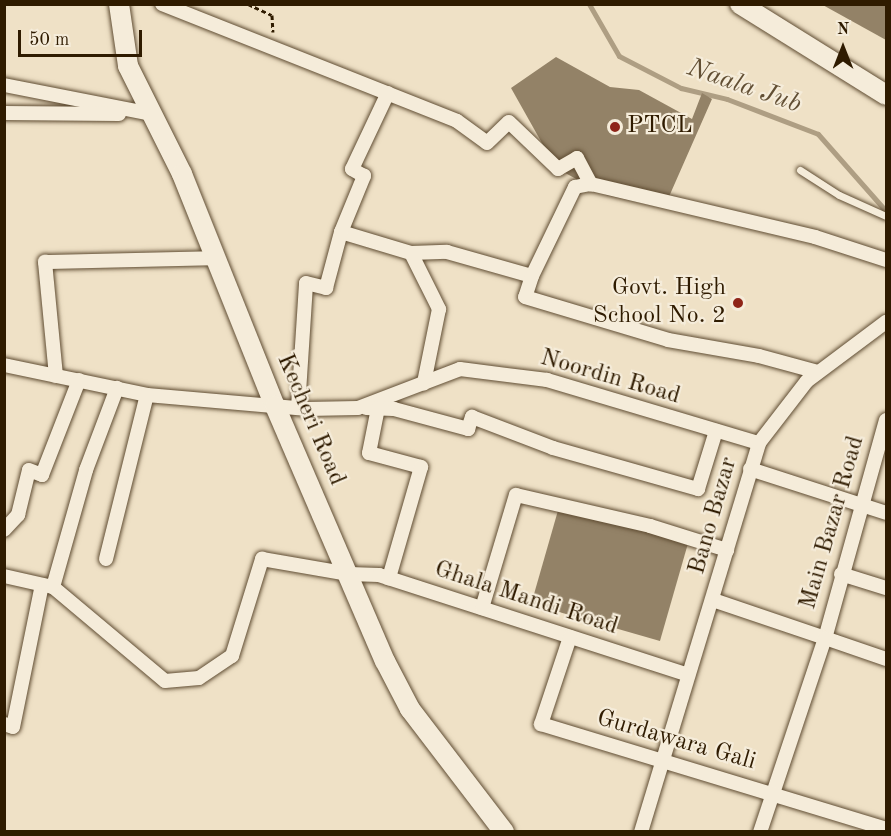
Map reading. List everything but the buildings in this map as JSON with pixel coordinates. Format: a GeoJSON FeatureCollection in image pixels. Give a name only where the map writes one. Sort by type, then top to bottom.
{"type":"FeatureCollection","features":[{"type":"Feature","properties":{"kind":"street","name":"Kecheri Road"},"geometry":{"type":"LineString","coordinates":[[119,4],[128,66],[152,114],[215,258],[274,406],[385,661],[410,709],[504,831]]}},
{"type":"Feature","properties":{"kind":"street"},"geometry":{"type":"LineString","coordinates":[[162,4],[457,121],[487,144],[509,123],[558,170],[577,158],[591,184]]}},
{"type":"Feature","properties":{"kind":"street"},"geometry":{"type":"LineString","coordinates":[[740,4],[886,95]]}},
{"type":"Feature","properties":{"kind":"street"},"geometry":{"type":"LineString","coordinates":[[4,85],[152,114]]}},
{"type":"Feature","properties":{"kind":"street"},"geometry":{"type":"LineString","coordinates":[[298,408],[306,284],[326,288],[340,232],[364,176],[352,169],[388,93]]}},
{"type":"Feature","properties":{"kind":"street"},"geometry":{"type":"LineString","coordinates":[[4,112],[152,114]]}},
{"type":"Feature","properties":{"kind":"street"},"geometry":{"type":"LineString","coordinates":[[818,372],[759,356],[668,340],[525,297],[532,276],[575,187],[591,184],[815,237],[886,260]]}},
{"type":"Feature","properties":{"kind":"street"},"geometry":{"type":"LineString","coordinates":[[340,232],[411,253],[447,252],[532,276]]}},
{"type":"Feature","properties":{"kind":"street"},"geometry":{"type":"LineString","coordinates":[[411,253],[439,309],[424,383]]}},
{"type":"Feature","properties":{"kind":"street"},"geometry":{"type":"LineString","coordinates":[[56,376],[45,262],[215,258]]}},
{"type":"Feature","properties":{"kind":"street"},"geometry":{"type":"LineString","coordinates":[[759,443],[818,372],[886,322]]}},
{"type":"Feature","properties":{"kind":"street","name":"Noordin Road"},"geometry":{"type":"LineString","coordinates":[[4,365],[147,395],[298,408],[358,408],[460,369],[547,380],[759,443]]}},
{"type":"Feature","properties":{"kind":"street"},"geometry":{"type":"LineString","coordinates":[[4,530],[18,515],[29,470],[42,475],[79,380]]}},
{"type":"Feature","properties":{"kind":"street"},"geometry":{"type":"LineString","coordinates":[[4,724],[13,727],[47,586],[86,470],[117,388]]}},
{"type":"Feature","properties":{"kind":"street"},"geometry":{"type":"LineString","coordinates":[[106,559],[147,395]]}},
{"type":"Feature","properties":{"kind":"street"},"geometry":{"type":"LineString","coordinates":[[358,408],[378,408],[468,429],[472,417],[554,448],[698,489],[716,431]]}},
{"type":"Feature","properties":{"kind":"street"},"geometry":{"type":"LineString","coordinates":[[378,408],[369,453],[421,467],[388,578]]}},
{"type":"Feature","properties":{"kind":"street","name":"Main Bazar Road"},"geometry":{"type":"LineString","coordinates":[[760,831],[771,792],[825,638],[860,506],[886,420]]}},
{"type":"Feature","properties":{"kind":"street","name":"Bano Bazar"},"geometry":{"type":"LineString","coordinates":[[641,831],[759,443]]}},
{"type":"Feature","properties":{"kind":"street"},"geometry":{"type":"LineString","coordinates":[[750,469],[886,513]]}},
{"type":"Feature","properties":{"kind":"street"},"geometry":{"type":"LineString","coordinates":[[482,608],[516,495],[650,526],[727,550]]}},
{"type":"Feature","properties":{"kind":"street","name":"Ghala Mandi Road"},"geometry":{"type":"LineString","coordinates":[[47,586],[165,681],[199,678],[232,656],[262,559],[349,574],[388,578],[688,675]]}},
{"type":"Feature","properties":{"kind":"street"},"geometry":{"type":"LineString","coordinates":[[841,574],[886,588]]}},
{"type":"Feature","properties":{"kind":"street"},"geometry":{"type":"LineString","coordinates":[[4,576],[47,586]]}},
{"type":"Feature","properties":{"kind":"street"},"geometry":{"type":"LineString","coordinates":[[713,600],[825,638]]}},
{"type":"Feature","properties":{"kind":"street","name":"Gurdawara Gali"},"geometry":{"type":"LineString","coordinates":[[570,637],[541,724],[771,792],[886,829]]}},
{"type":"Feature","properties":{"kind":"street","name":"Main Bazar Road"},"geometry":{"type":"LineString","coordinates":[[825,638],[886,659]]}},
{"type":"Feature","properties":{"kind":"lane"},"geometry":{"type":"LineString","coordinates":[[800,170],[839,195],[886,216]]}},
{"type":"Feature","properties":{"kind":"path"},"geometry":{"type":"LineString","coordinates":[[248,4],[272,15],[275,47]]}},
{"type":"Feature","properties":{"kind":"waterway","name":"Naala Jub"},"geometry":{"type":"LineString","coordinates":[[589,4],[619,56],[681,88],[727,99],[818,134],[886,211]]}},
{"type":"Feature","properties":{"kind":"place","name":"PTCL"},"geometry":{"type":"Point","coordinates":[615,127]}},
{"type":"Feature","properties":{"kind":"place","name":"Govt. High School No. 2"},"geometry":{"type":"Point","coordinates":[738,303]}}]}
